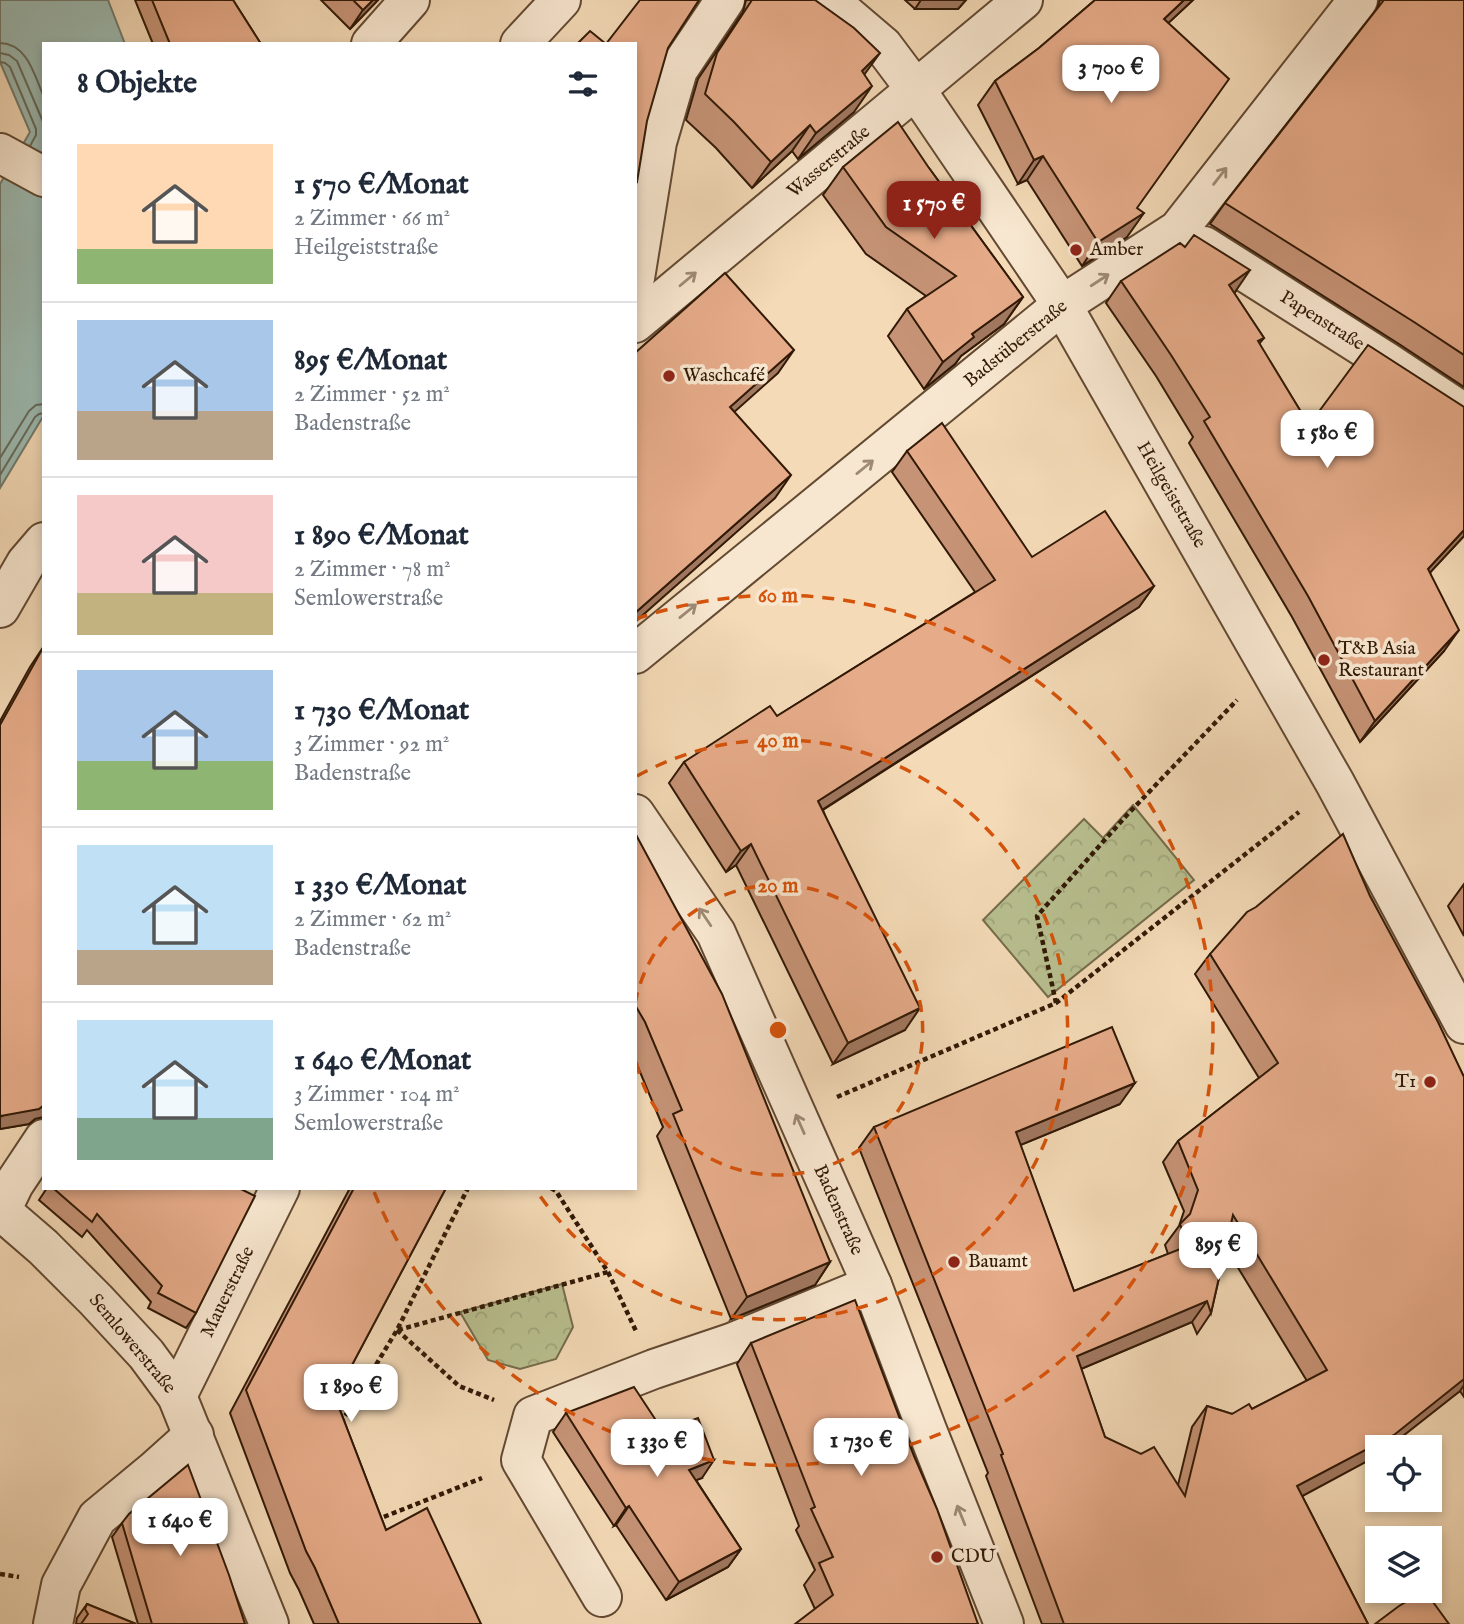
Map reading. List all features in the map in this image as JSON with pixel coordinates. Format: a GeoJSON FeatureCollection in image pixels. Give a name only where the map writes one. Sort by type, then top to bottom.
{"type":"FeatureCollection","features":[{"type":"Feature","properties":{"kind":"street"},"geometry":{"type":"LineString","coordinates":[[373,42],[410,0]]}},
{"type":"Feature","properties":{"kind":"street"},"geometry":{"type":"LineString","coordinates":[[522,42],[561,0]]}},
{"type":"Feature","properties":{"kind":"street"},"geometry":{"type":"LineString","coordinates":[[637,266],[657,142],[678,70],[725,0]]}},
{"type":"Feature","properties":{"kind":"street","name":"Heilgeiststraße"},"geometry":{"type":"LineString","coordinates":[[829,0],[883,46],[916,90],[1062,305],[1335,783],[1464,1024]]}},
{"type":"Feature","properties":{"kind":"street","name":"Wasserstraße"},"geometry":{"type":"LineString","coordinates":[[637,321],[1023,0]]}},
{"type":"Feature","properties":{"kind":"street","name":"Badstüberstraße"},"geometry":{"type":"LineString","coordinates":[[637,652],[1062,305],[1178,230],[1358,0]]}},
{"type":"Feature","properties":{"kind":"street"},"geometry":{"type":"LineString","coordinates":[[4,155],[42,176]]}},
{"type":"Feature","properties":{"kind":"street","name":"Papenstraße"},"geometry":{"type":"LineString","coordinates":[[1178,230],[1464,413]]}},
{"type":"Feature","properties":{"kind":"street"},"geometry":{"type":"LineString","coordinates":[[0,608],[26,563],[42,544]]}},
{"type":"Feature","properties":{"kind":"street","name":"Badenstraße"},"geometry":{"type":"LineString","coordinates":[[637,817],[716,933],[872,1284],[1004,1624]]}},
{"type":"Feature","properties":{"kind":"street"},"geometry":{"type":"LineString","coordinates":[[0,1211],[42,1142]]}},
{"type":"Feature","properties":{"kind":"street","name":"Mauerstraße"},"geometry":{"type":"LineString","coordinates":[[177,1396],[279,1190]]}},
{"type":"Feature","properties":{"kind":"street","name":"Semlowerstraße"},"geometry":{"type":"LineString","coordinates":[[0,1211],[43,1247],[96,1300],[146,1354],[177,1396],[269,1624]]}},
{"type":"Feature","properties":{"kind":"street"},"geometry":{"type":"LineString","coordinates":[[602,1597],[521,1460],[533,1416],[654,1369],[731,1343],[872,1284]]}},
{"type":"Feature","properties":{"kind":"street"},"geometry":{"type":"LineString","coordinates":[[53,1624],[61,1585],[97,1518],[194,1434]]}},
{"type":"Feature","properties":{"kind":"path"},"geometry":{"type":"LineString","coordinates":[[1056,1003],[1037,916],[1126,816],[1269,667]]}},
{"type":"Feature","properties":{"kind":"path"},"geometry":{"type":"LineString","coordinates":[[794,1112],[827,1101],[1056,1003],[1335,783]]}},
{"type":"Feature","properties":{"kind":"path"},"geometry":{"type":"LineString","coordinates":[[341,1423],[397,1330],[467,1190]]}},
{"type":"Feature","properties":{"kind":"path"},"geometry":{"type":"LineString","coordinates":[[554,1190],[608,1272],[654,1369]]}},
{"type":"Feature","properties":{"kind":"path"},"geometry":{"type":"LineString","coordinates":[[397,1330],[608,1272]]}},
{"type":"Feature","properties":{"kind":"path"},"geometry":{"type":"LineString","coordinates":[[397,1330],[459,1386],[533,1416]]}},
{"type":"Feature","properties":{"kind":"path"},"geometry":{"type":"LineString","coordinates":[[376,1520],[521,1460]]}},
{"type":"Feature","properties":{"kind":"green space"},"geometry":{"type":"Polygon","coordinates":[[[1133,805],[1194,880],[1048,997],[983,920],[1084,819],[1103,838],[1133,805]]]}},
{"type":"Feature","properties":{"kind":"green space"},"geometry":{"type":"Polygon","coordinates":[[[562,1284],[573,1327],[556,1359],[520,1369],[488,1360],[460,1312],[562,1284]]]}},
{"type":"Feature","properties":{"kind":"water"},"geometry":{"type":"Polygon","coordinates":[[[0,0],[108,0],[124,42],[42,42],[42,418],[0,488],[0,184],[30,132],[0,62],[0,0]]]}},
{"type":"Feature","properties":{"kind":"building"},"geometry":{"type":"Polygon","coordinates":[[[152,0],[233,0],[260,42],[169,42],[152,0]]]}},
{"type":"Feature","properties":{"kind":"building"},"geometry":{"type":"Polygon","coordinates":[[[353,0],[373,0],[363,10],[353,0]]]}},
{"type":"Feature","properties":{"kind":"building"},"geometry":{"type":"Polygon","coordinates":[[[640,0],[699,0],[668,48],[647,121],[637,182],[637,42],[608,42],[640,0]]]}},
{"type":"Feature","properties":{"kind":"building"},"geometry":{"type":"Polygon","coordinates":[[[752,0],[815,0],[854,28],[880,53],[862,71],[872,86],[816,133],[810,125],[771,162],[705,94],[717,53],[752,0]]]}},
{"type":"Feature","properties":{"kind":"building"},"geometry":{"type":"Polygon","coordinates":[[[1095,0],[1184,0],[1164,19],[1229,79],[1137,208],[1144,213],[1098,242],[1043,156],[1034,160],[995,81],[1095,0]]]}},
{"type":"Feature","properties":{"kind":"building"},"geometry":{"type":"Polygon","coordinates":[[[1384,0],[1464,0],[1464,355],[1225,203],[1384,0]]]}},
{"type":"Feature","properties":{"kind":"building"},"geometry":{"type":"Polygon","coordinates":[[[590,31],[604,42],[579,42],[590,31]]]}},
{"type":"Feature","properties":{"kind":"building"},"geometry":{"type":"Polygon","coordinates":[[[898,122],[1023,297],[972,334],[974,337],[943,362],[907,309],[956,276],[886,227],[843,167],[898,122]]]}},
{"type":"Feature","properties":{"kind":"building"},"geometry":{"type":"Polygon","coordinates":[[[1194,235],[1250,270],[1229,285],[1264,338],[1258,341],[1309,425],[1368,345],[1464,407],[1464,530],[1428,569],[1459,630],[1375,721],[1308,596],[1204,421],[1210,417],[1121,281],[1180,243],[1185,247],[1194,235]]]}},
{"type":"Feature","properties":{"kind":"building"},"geometry":{"type":"Polygon","coordinates":[[[725,273],[794,350],[730,407],[791,475],[637,611],[637,351],[725,273]]]}},
{"type":"Feature","properties":{"kind":"building"},"geometry":{"type":"Polygon","coordinates":[[[942,423],[1032,557],[1105,511],[1154,586],[818,801],[920,1008],[848,1043],[751,844],[741,851],[684,762],[770,706],[777,716],[995,580],[907,451],[942,423]]]}},
{"type":"Feature","properties":{"kind":"building"},"geometry":{"type":"Polygon","coordinates":[[[42,650],[42,1107],[1,1116],[0,1115],[0,725],[42,650]]]}},
{"type":"Feature","properties":{"kind":"building"},"geometry":{"type":"Polygon","coordinates":[[[1343,834],[1370,896],[1438,1022],[1464,1077],[1464,1379],[1394,1435],[1365,1435],[1365,1450],[1297,1486],[1368,1624],[1064,1624],[1001,1455],[1003,1454],[874,1127],[1112,1027],[1135,1083],[1016,1132],[1074,1291],[1188,1246],[1180,1224],[1190,1214],[1198,1190],[1178,1141],[1278,1063],[1210,954],[1247,912],[1343,834]],[[1233,1215],[1211,1313],[1207,1301],[1077,1356],[1105,1437],[1141,1454],[1154,1447],[1185,1496],[1207,1406],[1232,1414],[1249,1404],[1252,1409],[1327,1370],[1233,1215]]]}},
{"type":"Feature","properties":{"kind":"building"},"geometry":{"type":"Polygon","coordinates":[[[637,837],[722,994],[830,1262],[747,1297],[673,1114],[682,1110],[637,1008],[637,837]]]}},
{"type":"Feature","properties":{"kind":"building"},"geometry":{"type":"Polygon","coordinates":[[[55,1190],[243,1190],[255,1196],[196,1313],[158,1293],[162,1286],[97,1214],[92,1222],[55,1190]]]}},
{"type":"Feature","properties":{"kind":"building"},"geometry":{"type":"Polygon","coordinates":[[[353,1190],[445,1190],[335,1397],[386,1530],[427,1508],[481,1624],[339,1624],[306,1551],[246,1390],[353,1190]]]}},
{"type":"Feature","properties":{"kind":"building"},"geometry":{"type":"Polygon","coordinates":[[[855,1300],[937,1509],[978,1624],[795,1624],[833,1595],[819,1563],[833,1557],[811,1509],[815,1507],[751,1343],[855,1300]]]}},
{"type":"Feature","properties":{"kind":"building"},"geometry":{"type":"Polygon","coordinates":[[[634,1387],[663,1431],[698,1418],[714,1460],[689,1470],[741,1549],[679,1582],[629,1506],[626,1508],[566,1413],[634,1387]]]}},
{"type":"Feature","properties":{"kind":"building"},"geometry":{"type":"Polygon","coordinates":[[[188,1465],[245,1624],[152,1624],[122,1523],[129,1514],[188,1465]]]}},
{"type":"Feature","properties":{"kind":"building"},"geometry":{"type":"Polygon","coordinates":[[[1404,1603],[1434,1603],[1449,1624],[1375,1624],[1404,1603]]]}},
{"type":"Feature","properties":{"kind":"building"},"geometry":{"type":"Polygon","coordinates":[[[87,1604],[136,1624],[81,1624],[88,1614],[85,1609],[87,1604]]]}},
{"type":"Feature","properties":{"kind":"place","name":"Amber"},"geometry":{"type":"Point","coordinates":[1076,250]}},
{"type":"Feature","properties":{"kind":"place","name":"Waschcafé"},"geometry":{"type":"Point","coordinates":[669,376]}},
{"type":"Feature","properties":{"kind":"place","name":"T&B Asia Restaurant"},"geometry":{"type":"Point","coordinates":[1324,660]}},
{"type":"Feature","properties":{"kind":"place","name":"T1"},"geometry":{"type":"Point","coordinates":[1430,1082]}},
{"type":"Feature","properties":{"kind":"place","name":"Bauamt"},"geometry":{"type":"Point","coordinates":[954,1262]}},
{"type":"Feature","properties":{"kind":"place","name":"CDU"},"geometry":{"type":"Point","coordinates":[937,1557]}}]}
